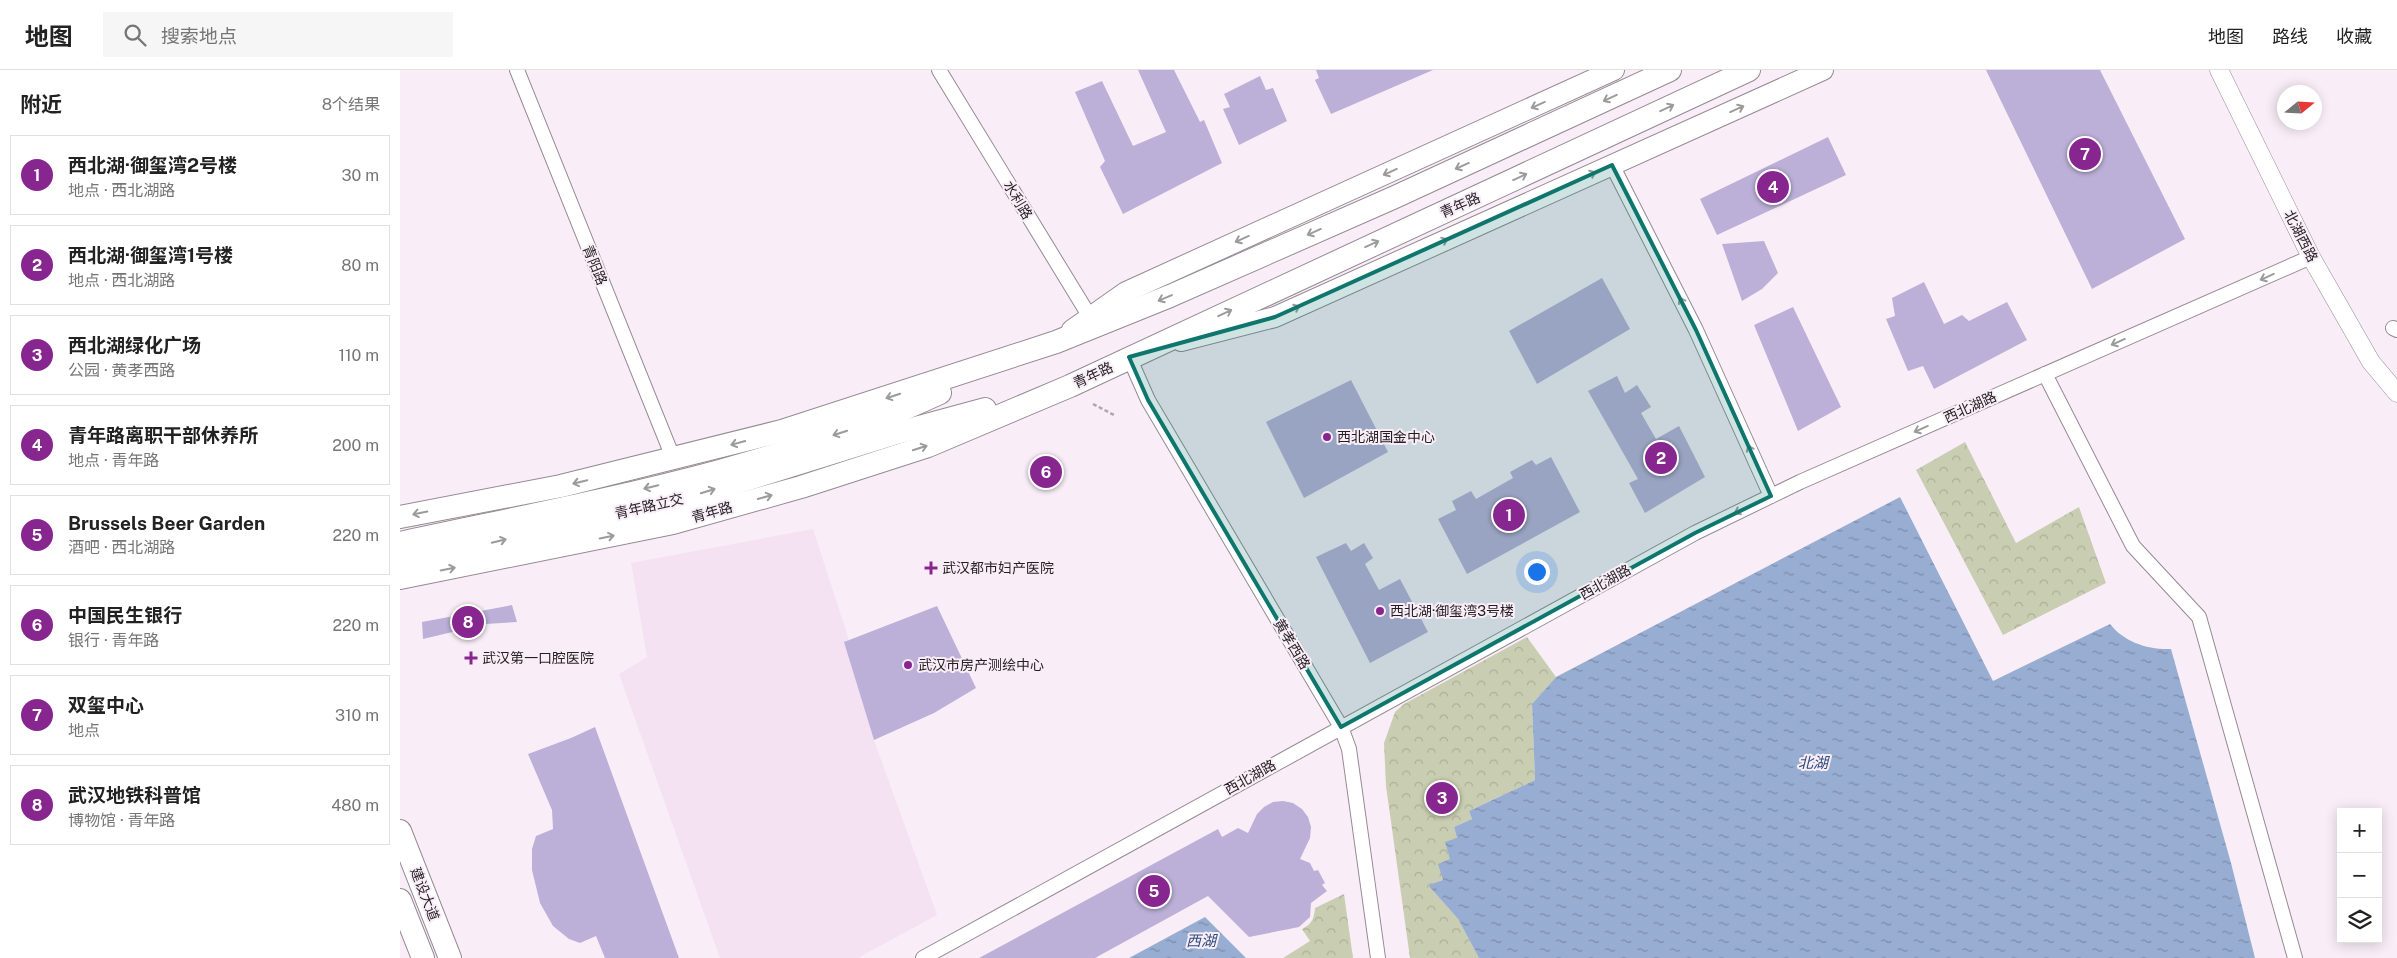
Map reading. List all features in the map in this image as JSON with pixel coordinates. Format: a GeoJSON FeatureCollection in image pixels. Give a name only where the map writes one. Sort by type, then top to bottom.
{"type":"FeatureCollection","features":[{"type":"Feature","properties":{"kind":"main road"},"geometry":{"type":"LineString","coordinates":[[1096,321],[1126,292],[1614,70]]}},
{"type":"Feature","properties":{"kind":"main road"},"geometry":{"type":"LineString","coordinates":[[890,426],[1096,321],[1395,197],[1670,70]]}},
{"type":"Feature","properties":{"kind":"main road","name":"青年路"},"geometry":{"type":"LineString","coordinates":[[400,578],[673,523],[801,487],[928,446],[1070,386],[1750,70]]}},
{"type":"Feature","properties":{"kind":"main road"},"geometry":{"type":"LineString","coordinates":[[1137,354],[1275,318],[1823,70]]}},
{"type":"Feature","properties":{"kind":"main road"},"geometry":{"type":"LineString","coordinates":[[400,517],[561,486],[674,460],[782,431],[1047,345]]}},
{"type":"Feature","properties":{"kind":"main road"},"geometry":{"type":"LineString","coordinates":[[890,426],[1070,386]]}},
{"type":"Feature","properties":{"kind":"main road","name":"青年路立交"},"geometry":{"type":"LineString","coordinates":[[400,543],[703,475],[890,426]]}},
{"type":"Feature","properties":{"kind":"main road","name":"青年路立交"},"geometry":{"type":"LineString","coordinates":[[400,561],[436,556],[694,496],[890,426]]}},
{"type":"Feature","properties":{"kind":"main road"},"geometry":{"type":"LineString","coordinates":[[400,586],[423,574]]}},
{"type":"Feature","properties":{"kind":"main road","name":"建设大道"},"geometry":{"type":"LineString","coordinates":[[400,831],[450,958]]}},
{"type":"Feature","properties":{"kind":"main road","name":"建设大道"},"geometry":{"type":"LineString","coordinates":[[400,900],[423,958]]}},
{"type":"Feature","properties":{"kind":"street","name":"青阳路"},"geometry":{"type":"LineString","coordinates":[[517,70],[674,460]]}},
{"type":"Feature","properties":{"kind":"street","name":"水利路"},"geometry":{"type":"LineString","coordinates":[[939,70],[1096,321]]}},
{"type":"Feature","properties":{"kind":"street","name":"北湖西路"},"geometry":{"type":"LineString","coordinates":[[2219,70],[2311,257],[2371,362],[2397,393]]}},
{"type":"Feature","properties":{"kind":"street"},"geometry":{"type":"LineString","coordinates":[[1612,165],[1696,330],[1771,496]]}},
{"type":"Feature","properties":{"kind":"street","name":"西北湖路"},"geometry":{"type":"LineString","coordinates":[[924,958],[1695,533],[1771,496],[2311,257]]}},
{"type":"Feature","properties":{"kind":"street","name":"黄孝西路"},"geometry":{"type":"LineString","coordinates":[[1137,354],[1148,400],[1341,727],[1349,749],[1378,958]]}},
{"type":"Feature","properties":{"kind":"street"},"geometry":{"type":"LineString","coordinates":[[2045,374],[2133,546],[2199,617],[2295,958]]}},
{"type":"Feature","properties":{"kind":"path"},"geometry":{"type":"LineString","coordinates":[[1093,404],[1116,416]]}},
{"type":"Feature","properties":{"kind":"highlighted area"},"geometry":{"type":"Polygon","coordinates":[[[1612,165],[1696,330],[1771,496],[1695,533],[1341,727],[1148,400],[1129,357],[1275,317],[1612,165]]]}},
{"type":"Feature","properties":{"kind":"shaded area"},"geometry":{"type":"Polygon","coordinates":[[[813,529],[849,640],[845,643],[874,740],[937,915],[858,958],[720,958],[619,674],[647,657],[631,563],[813,529]]]}},
{"type":"Feature","properties":{"kind":"green space"},"geometry":{"type":"Polygon","coordinates":[[[1965,442],[2016,543],[2079,507],[2106,583],[2003,635],[1916,470],[1965,442]]]}},
{"type":"Feature","properties":{"kind":"green space"},"geometry":{"type":"Polygon","coordinates":[[[1527,637],[1556,677],[1532,704],[1535,780],[1469,811],[1472,819],[1454,827],[1457,838],[1443,880],[1428,885],[1458,919],[1479,958],[1410,958],[1386,786],[1384,743],[1395,712],[1404,704],[1527,637]]]}},
{"type":"Feature","properties":{"kind":"green space"},"geometry":{"type":"Polygon","coordinates":[[[1344,894],[1353,958],[1283,958],[1310,941],[1302,929],[1312,921],[1315,908],[1344,894]]]}},
{"type":"Feature","properties":{"kind":"water","name":"北湖"},"geometry":{"type":"Polygon","coordinates":[[[1900,497],[1993,681],[2110,624],[2122,636],[2137,644],[2171,649],[2231,863],[2255,958],[1479,958],[1458,919],[1428,885],[1443,880],[1438,864],[1450,859],[1445,842],[1457,838],[1454,827],[1472,819],[1469,811],[1535,780],[1532,704],[1556,677],[1900,497]]]}},
{"type":"Feature","properties":{"kind":"water","name":"西湖"},"geometry":{"type":"Polygon","coordinates":[[[1205,917],[1246,958],[1129,958],[1205,917]]]}},
{"type":"Feature","properties":{"kind":"building"},"geometry":{"type":"Polygon","coordinates":[[[1138,70],[1174,70],[1200,122],[1204,120],[1222,163],[1123,214],[1100,167],[1105,161],[1075,92],[1102,81],[1133,146],[1166,132],[1138,70]]]}},
{"type":"Feature","properties":{"kind":"building"},"geometry":{"type":"Polygon","coordinates":[[[1316,70],[1433,70],[1331,114],[1315,80],[1319,78],[1316,70]]]}},
{"type":"Feature","properties":{"kind":"building"},"geometry":{"type":"Polygon","coordinates":[[[1986,70],[2100,70],[2185,239],[2092,289],[1986,70]]]}},
{"type":"Feature","properties":{"kind":"building"},"geometry":{"type":"Polygon","coordinates":[[[1260,76],[1266,90],[1273,88],[1287,121],[1239,145],[1223,109],[1230,107],[1224,94],[1260,76]]]}},
{"type":"Feature","properties":{"kind":"building"},"geometry":{"type":"Polygon","coordinates":[[[1828,137],[1846,175],[1717,235],[1700,199],[1828,137]]]}},
{"type":"Feature","properties":{"kind":"building"},"geometry":{"type":"Polygon","coordinates":[[[1764,241],[1778,273],[1762,289],[1742,301],[1722,244],[1764,241]]]}},
{"type":"Feature","properties":{"kind":"building"},"geometry":{"type":"Polygon","coordinates":[[[1602,278],[1630,329],[1537,384],[1509,331],[1602,278]]]}},
{"type":"Feature","properties":{"kind":"building"},"geometry":{"type":"Polygon","coordinates":[[[1924,282],[1944,324],[1962,315],[1969,321],[2007,302],[2027,340],[1934,389],[1923,366],[1908,371],[1886,319],[1895,316],[1892,298],[1924,282]]]}},
{"type":"Feature","properties":{"kind":"building"},"geometry":{"type":"Polygon","coordinates":[[[1793,307],[1841,407],[1798,431],[1754,325],[1793,307]]]}},
{"type":"Feature","properties":{"kind":"building"},"geometry":{"type":"Polygon","coordinates":[[[1617,376],[1625,393],[1637,385],[1651,407],[1641,413],[1656,439],[1679,426],[1705,477],[1645,513],[1629,483],[1638,479],[1588,391],[1617,376]]]}},
{"type":"Feature","properties":{"kind":"building","name":"西北湖国金中心"},"geometry":{"type":"Polygon","coordinates":[[[1351,380],[1388,452],[1304,498],[1266,422],[1351,380]]]}},
{"type":"Feature","properties":{"kind":"building"},"geometry":{"type":"Polygon","coordinates":[[[1551,457],[1580,512],[1467,574],[1438,519],[1456,510],[1452,501],[1471,491],[1476,499],[1513,478],[1510,472],[1532,460],[1536,465],[1551,457]]]}},
{"type":"Feature","properties":{"kind":"building","name":"西北湖·御玺湾3号楼"},"geometry":{"type":"Polygon","coordinates":[[[1346,543],[1351,551],[1364,543],[1373,558],[1365,564],[1379,590],[1400,579],[1428,632],[1370,663],[1316,557],[1346,543]]]}},
{"type":"Feature","properties":{"kind":"building"},"geometry":{"type":"Polygon","coordinates":[[[512,605],[517,622],[486,624],[423,639],[422,622],[512,605]]]}},
{"type":"Feature","properties":{"kind":"building","name":"武汉市房产测绘中心"},"geometry":{"type":"Polygon","coordinates":[[[937,606],[976,688],[934,713],[874,740],[844,642],[937,606]]]}},
{"type":"Feature","properties":{"kind":"building"},"geometry":{"type":"Polygon","coordinates":[[[595,727],[679,958],[605,958],[596,936],[580,943],[569,939],[553,926],[540,903],[532,870],[532,849],[536,836],[553,829],[552,810],[528,754],[595,727]]]}},
{"type":"Feature","properties":{"kind":"building"},"geometry":{"type":"Polygon","coordinates":[[[1273,802],[1293,803],[1302,809],[1308,817],[1311,827],[1310,838],[1300,859],[1310,863],[1314,871],[1318,870],[1325,883],[1322,885],[1327,891],[1311,903],[1310,917],[1299,927],[1249,937],[1208,896],[1095,958],[979,958],[1218,829],[1222,837],[1238,828],[1248,833],[1257,814],[1264,807],[1273,802]]]}},
{"type":"Feature","properties":{"kind":"place","name":"双玺中心"},"geometry":{"type":"Point","coordinates":[2085,154]}},
{"type":"Feature","properties":{"kind":"place","name":"青年路离职干部休养所"},"geometry":{"type":"Point","coordinates":[1773,187]}},
{"type":"Feature","properties":{"kind":"place","name":"西北湖国金中心"},"geometry":{"type":"Point","coordinates":[1327,437]}},
{"type":"Feature","properties":{"kind":"place","name":"西北湖·御玺湾1号楼"},"geometry":{"type":"Point","coordinates":[1661,458]}},
{"type":"Feature","properties":{"kind":"place","name":"中国民生银行"},"geometry":{"type":"Point","coordinates":[1046,472]}},
{"type":"Feature","properties":{"kind":"place","name":"西北湖·御玺湾2号楼"},"geometry":{"type":"Point","coordinates":[1509,515]}},
{"type":"Feature","properties":{"kind":"place","name":"武汉都市妇产医院"},"geometry":{"type":"Point","coordinates":[931,568]}},
{"type":"Feature","properties":{"kind":"place","name":"西北湖·御玺湾3号楼"},"geometry":{"type":"Point","coordinates":[1380,611]}},
{"type":"Feature","properties":{"kind":"place","name":"武汉地铁科普馆"},"geometry":{"type":"Point","coordinates":[468,622]}},
{"type":"Feature","properties":{"kind":"place","name":"武汉第一口腔医院"},"geometry":{"type":"Point","coordinates":[471,658]}},
{"type":"Feature","properties":{"kind":"place","name":"武汉市房产测绘中心"},"geometry":{"type":"Point","coordinates":[908,665]}},
{"type":"Feature","properties":{"kind":"place","name":"西北湖绿化广场"},"geometry":{"type":"Point","coordinates":[1442,798]}},
{"type":"Feature","properties":{"kind":"place","name":"Brussels Beer Garden"},"geometry":{"type":"Point","coordinates":[1154,891]}}]}
